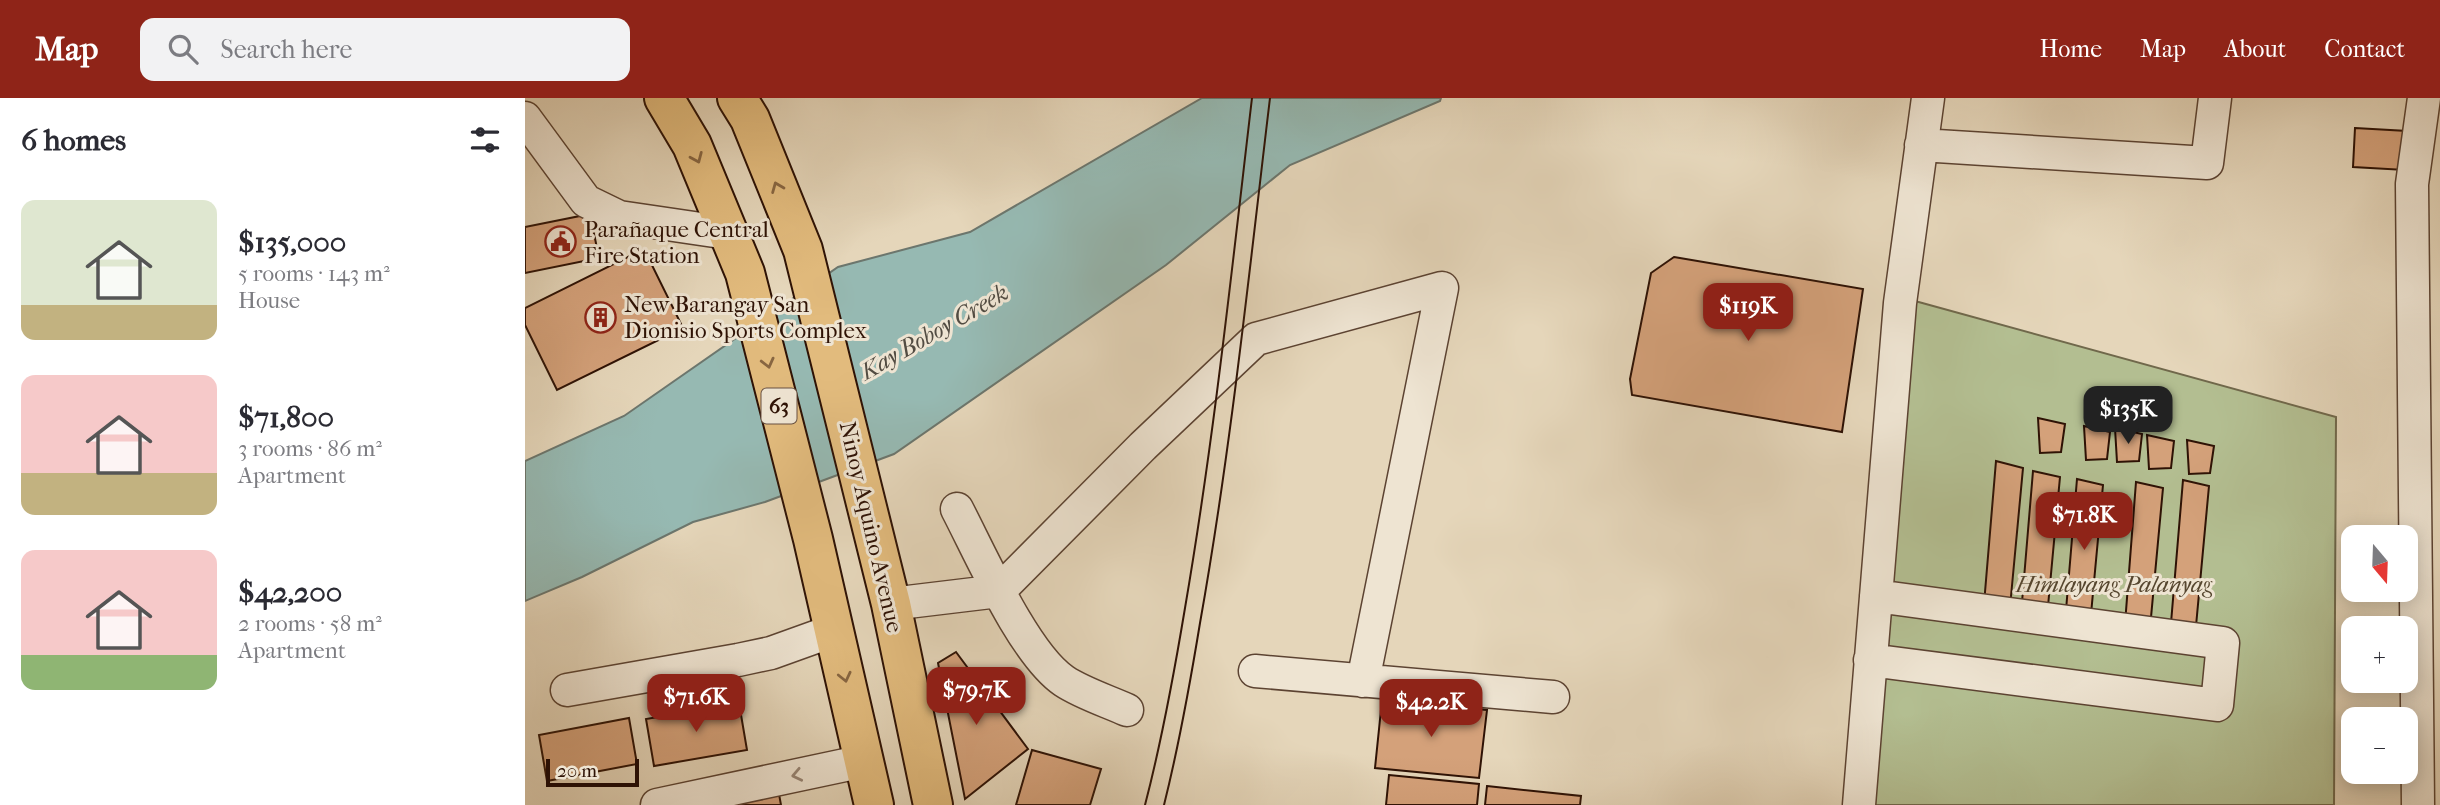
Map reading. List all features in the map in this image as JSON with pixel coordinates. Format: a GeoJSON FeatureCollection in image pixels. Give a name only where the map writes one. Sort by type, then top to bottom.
{"type":"FeatureCollection","features":[{"type":"Feature","properties":{"kind":"main road","name":"63"},"geometry":{"type":"LineString","coordinates":[[664,98],[692,145],[745,273],[813,539],[874,805]]}},
{"type":"Feature","properties":{"kind":"main road","name":"Ninoy Aquino Avenue"},"geometry":{"type":"LineString","coordinates":[[737,98],[750,119],[803,250],[891,604],[933,805]]}},
{"type":"Feature","properties":{"kind":"street"},"geometry":{"type":"LineString","coordinates":[[1859,805],[1900,303],[1928,98]]}},
{"type":"Feature","properties":{"kind":"street"},"geometry":{"type":"LineString","coordinates":[[1921,145],[2207,163],[2215,98]]}},
{"type":"Feature","properties":{"kind":"street"},"geometry":{"type":"LineString","coordinates":[[2419,805],[2428,537],[2426,212],[2412,184],[2429,106]]}},
{"type":"Feature","properties":{"kind":"street"},"geometry":{"type":"LineString","coordinates":[[525,118],[586,201],[619,217],[728,233]]}},
{"type":"Feature","properties":{"kind":"street"},"geometry":{"type":"LineString","coordinates":[[891,604],[999,591],[1143,446],[1255,339],[1441,288],[1363,681]]}},
{"type":"Feature","properties":{"kind":"street"},"geometry":{"type":"LineString","coordinates":[[957,509],[999,591],[1029,640],[1057,674],[1065,681],[1128,710]]}},
{"type":"Feature","properties":{"kind":"street"},"geometry":{"type":"LineString","coordinates":[[1871,660],[2217,705],[2223,643],[1876,596]]}},
{"type":"Feature","properties":{"kind":"street"},"geometry":{"type":"LineString","coordinates":[[567,690],[749,658],[835,630]]}},
{"type":"Feature","properties":{"kind":"street"},"geometry":{"type":"LineString","coordinates":[[1255,671],[1553,698]]}},
{"type":"Feature","properties":{"kind":"street"},"geometry":{"type":"LineString","coordinates":[[657,805],[864,761]]}},
{"type":"Feature","properties":{"kind":"green space","name":"Himlayang Palanyag"},"geometry":{"type":"Polygon","coordinates":[[[1915,301],[2336,417],[2334,805],[1874,805],[1915,301]]]}},
{"type":"Feature","properties":{"kind":"water","name":"Kay Boboy Creek"},"geometry":{"type":"Polygon","coordinates":[[[1202,98],[1441,98],[1440,101],[1290,165],[1166,265],[894,454],[765,502],[693,522],[582,577],[525,601],[525,461],[624,416],[838,267],[970,232],[1202,98]]]}},
{"type":"Feature","properties":{"kind":"building"},"geometry":{"type":"Polygon","coordinates":[[[2355,128],[2407,131],[2405,170],[2353,167],[2355,128]]]}},
{"type":"Feature","properties":{"kind":"building","name":"Parañaque Central Fire Station"},"geometry":{"type":"Polygon","coordinates":[[[590,214],[599,258],[525,273],[525,227],[590,214]]]}},
{"type":"Feature","properties":{"kind":"building","name":"New Barangay San Dionisio Sports Complex"},"geometry":{"type":"Polygon","coordinates":[[[644,249],[683,328],[557,390],[525,325],[525,308],[644,249]]]}},
{"type":"Feature","properties":{"kind":"building"},"geometry":{"type":"Polygon","coordinates":[[[1674,257],[1863,289],[1842,432],[1632,395],[1630,379],[1651,273],[1674,257]]]}},
{"type":"Feature","properties":{"kind":"building"},"geometry":{"type":"Polygon","coordinates":[[[2038,418],[2065,424],[2061,452],[2040,453],[2038,418]]]}},
{"type":"Feature","properties":{"kind":"building"},"geometry":{"type":"Polygon","coordinates":[[[2084,426],[2110,432],[2107,459],[2086,460],[2084,426]]]}},
{"type":"Feature","properties":{"kind":"building"},"geometry":{"type":"Polygon","coordinates":[[[2115,428],[2142,434],[2139,461],[2117,462],[2115,428]]]}},
{"type":"Feature","properties":{"kind":"building"},"geometry":{"type":"Polygon","coordinates":[[[2147,435],[2174,441],[2171,468],[2149,469],[2147,435]]]}},
{"type":"Feature","properties":{"kind":"building"},"geometry":{"type":"Polygon","coordinates":[[[2187,440],[2214,446],[2210,473],[2189,474],[2187,440]]]}},
{"type":"Feature","properties":{"kind":"building"},"geometry":{"type":"Polygon","coordinates":[[[1996,461],[2023,468],[2010,607],[1984,604],[1996,461]]]}},
{"type":"Feature","properties":{"kind":"building"},"geometry":{"type":"Polygon","coordinates":[[[2033,471],[2060,477],[2047,617],[2021,614],[2033,471]]]}},
{"type":"Feature","properties":{"kind":"building"},"geometry":{"type":"Polygon","coordinates":[[[2077,479],[2103,485],[2090,625],[2065,622],[2077,479]]]}},
{"type":"Feature","properties":{"kind":"building"},"geometry":{"type":"Polygon","coordinates":[[[2183,480],[2209,486],[2196,626],[2171,623],[2183,480]]]}},
{"type":"Feature","properties":{"kind":"building"},"geometry":{"type":"Polygon","coordinates":[[[2136,482],[2163,488],[2150,628],[2125,624],[2136,482]]]}},
{"type":"Feature","properties":{"kind":"building"},"geometry":{"type":"Polygon","coordinates":[[[956,652],[1028,749],[965,799],[938,663],[956,652]]]}},
{"type":"Feature","properties":{"kind":"building"},"geometry":{"type":"Polygon","coordinates":[[[1382,700],[1487,710],[1479,778],[1375,768],[1382,700]]]}},
{"type":"Feature","properties":{"kind":"building"},"geometry":{"type":"Polygon","coordinates":[[[739,703],[747,750],[654,766],[646,719],[739,703]]]}},
{"type":"Feature","properties":{"kind":"building"},"geometry":{"type":"Polygon","coordinates":[[[629,718],[637,764],[547,781],[539,735],[629,718]]]}},
{"type":"Feature","properties":{"kind":"building"},"geometry":{"type":"Polygon","coordinates":[[[1032,750],[1101,769],[1090,805],[1016,805],[1032,750]]]}},
{"type":"Feature","properties":{"kind":"building"},"geometry":{"type":"Polygon","coordinates":[[[1389,775],[1479,784],[1477,805],[1386,805],[1389,775]]]}},
{"type":"Feature","properties":{"kind":"building"},"geometry":{"type":"Polygon","coordinates":[[[1487,786],[1581,796],[1580,805],[1485,805],[1487,786]]]}},
{"type":"Feature","properties":{"kind":"building"},"geometry":{"type":"Polygon","coordinates":[[[779,794],[781,805],[730,805],[779,794]]]}},
{"type":"Feature","properties":{"kind":"tram line"},"geometry":{"type":"LineString","coordinates":[[1145,805],[1181,633],[1205,481],[1252,98]]}},
{"type":"Feature","properties":{"kind":"tram line"},"geometry":{"type":"LineString","coordinates":[[1164,805],[1188,692],[1221,492],[1270,98]]}},
{"type":"Feature","properties":{"kind":"place","name":"Parañaque Central Fire Station"},"geometry":{"type":"Point","coordinates":[561,242]}},
{"type":"Feature","properties":{"kind":"place","name":"New Barangay San Dionisio Sports Complex"},"geometry":{"type":"Point","coordinates":[601,317]}}]}
